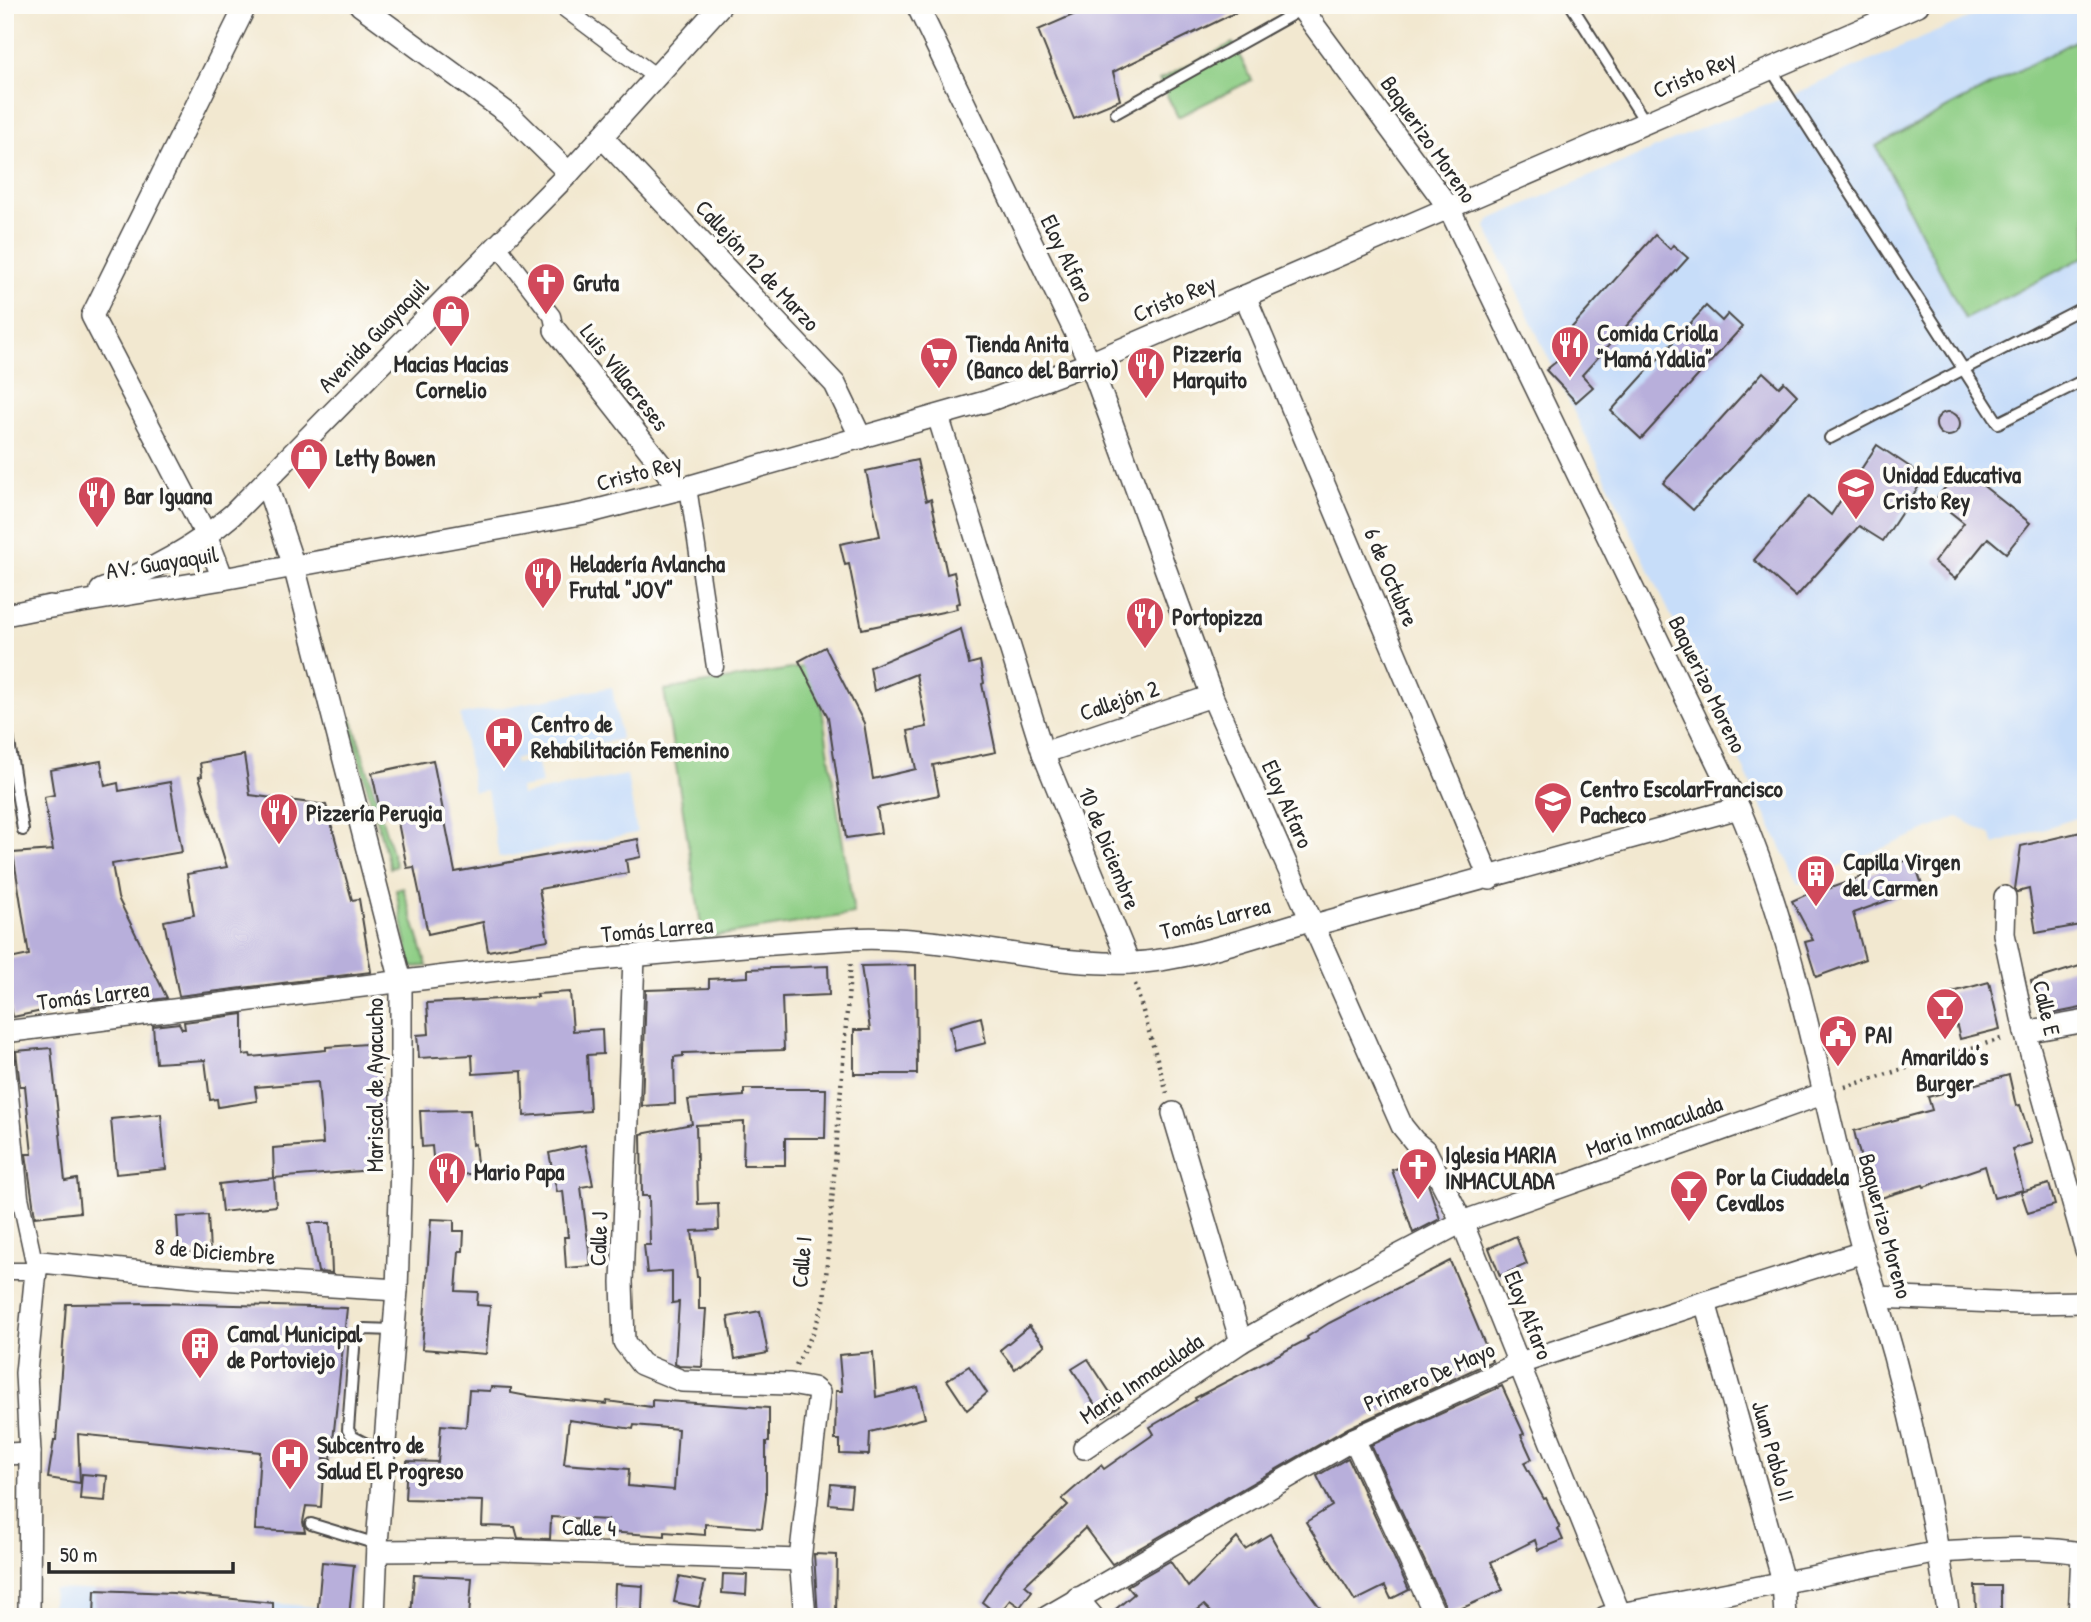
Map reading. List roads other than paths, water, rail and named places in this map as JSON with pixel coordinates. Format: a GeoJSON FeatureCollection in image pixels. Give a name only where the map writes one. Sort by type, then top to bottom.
{"type":"FeatureCollection","features":[{"type":"Feature","properties":{"kind":"street"},"geometry":{"type":"LineString","coordinates":[[223,579],[207,537],[92,316],[246,5]]}},
{"type":"Feature","properties":{"kind":"street"},"geometry":{"type":"LineString","coordinates":[[360,5],[510,115],[569,173]]}},
{"type":"Feature","properties":{"kind":"street"},"geometry":{"type":"LineString","coordinates":[[560,5],[656,77]]}},
{"type":"Feature","properties":{"kind":"street","name":"Avenida Guayaquil"},"geometry":{"type":"LineString","coordinates":[[5,615],[89,595],[131,579],[207,537],[266,483],[569,173],[721,5]]}},
{"type":"Feature","properties":{"kind":"street","name":"Eloy Alfaro"},"geometry":{"type":"LineString","coordinates":[[917,5],[1090,363],[1212,696],[1402,1126],[1414,1141],[1426,1150],[1462,1222],[1520,1363],[1615,1616]]}},
{"type":"Feature","properties":{"kind":"street","name":"Cristo Rey"},"geometry":{"type":"LineString","coordinates":[[294,566],[586,513],[684,488],[988,401],[1090,363],[1771,69],[1890,10],[1918,5]]}},
{"type":"Feature","properties":{"kind":"street","name":"Baquerizo Moreno"},"geometry":{"type":"LineString","coordinates":[[1300,7],[1449,208],[1760,856],[1777,906],[1863,1252],[1900,1381],[1940,1552],[1949,1617]]}},
{"type":"Feature","properties":{"kind":"street","name":"Callejón 12 de Marzo"},"geometry":{"type":"LineString","coordinates":[[602,137],[835,384],[861,438]]}},
{"type":"Feature","properties":{"kind":"street"},"geometry":{"type":"LineString","coordinates":[[494,249],[552,316],[555,330]]}},
{"type":"Feature","properties":{"kind":"street","name":"6 de Octubre"},"geometry":{"type":"LineString","coordinates":[[1245,296],[1490,878]]}},
{"type":"Feature","properties":{"kind":"street","name":"Luis Villacreses"},"geometry":{"type":"LineString","coordinates":[[555,330],[684,488]]}},
{"type":"Feature","properties":{"kind":"street","name":"10 de Diciembre"},"geometry":{"type":"LineString","coordinates":[[938,416],[1043,753],[1129,963]]}},
{"type":"Feature","properties":{"kind":"street","name":"Mariscal de Ayacucho"},"geometry":{"type":"LineString","coordinates":[[266,483],[294,566],[401,981],[401,1152],[397,1290],[374,1617]]}},
{"type":"Feature","properties":{"kind":"street"},"geometry":{"type":"LineString","coordinates":[[684,488],[715,667]]}},
{"type":"Feature","properties":{"kind":"street","name":"AV. Guayaquil"},"geometry":{"type":"LineString","coordinates":[[39,609],[294,566]]}},
{"type":"Feature","properties":{"kind":"street","name":"Callejón 2"},"geometry":{"type":"LineString","coordinates":[[1043,753],[1212,696]]}},
{"type":"Feature","properties":{"kind":"street","name":"Tomás Larrea"},"geometry":{"type":"LineString","coordinates":[[5,1032],[401,981],[634,957],[853,939],[934,941],[1042,957],[1129,963],[1154,961],[1490,878],[1739,808]]}},
{"type":"Feature","properties":{"kind":"street","name":"Calle E"},"geometry":{"type":"LineString","coordinates":[[2006,897],[2004,934],[2025,1031],[2086,1250]]}},
{"type":"Feature","properties":{"kind":"street","name":"Calle J"},"geometry":{"type":"LineString","coordinates":[[634,957],[622,1282],[624,1342],[640,1363],[682,1381],[790,1384],[813,1388],[819,1393],[800,1560]]}},
{"type":"Feature","properties":{"kind":"street"},"geometry":{"type":"LineString","coordinates":[[2025,1031],[2086,1021]]}},
{"type":"Feature","properties":{"kind":"street"},"geometry":{"type":"LineString","coordinates":[[5,1044],[12,1197],[36,1271],[26,1373],[30,1453],[29,1617]]}},
{"type":"Feature","properties":{"kind":"street","name":"Maria Inmaculada"},"geometry":{"type":"LineString","coordinates":[[1084,1448],[1241,1342],[1462,1222],[1825,1093]]}},
{"type":"Feature","properties":{"kind":"street"},"geometry":{"type":"LineString","coordinates":[[1173,1113],[1241,1342]]}},
{"type":"Feature","properties":{"kind":"street","name":"Primero De Mayo"},"geometry":{"type":"LineString","coordinates":[[1047,1617],[1354,1439],[1520,1363],[1704,1301],[1863,1252]]}},
{"type":"Feature","properties":{"kind":"street","name":"8 de Diciembre"},"geometry":{"type":"LineString","coordinates":[[36,1271],[41,1262],[204,1278],[397,1290]]}},
{"type":"Feature","properties":{"kind":"street"},"geometry":{"type":"LineString","coordinates":[[5,1271],[36,1271]]}},
{"type":"Feature","properties":{"kind":"street"},"geometry":{"type":"LineString","coordinates":[[1878,1297],[2019,1303],[2086,1301]]}},
{"type":"Feature","properties":{"kind":"street","name":"Juan Pablo II"},"geometry":{"type":"LineString","coordinates":[[1704,1301],[1783,1581],[1785,1617]]}},
{"type":"Feature","properties":{"kind":"street"},"geometry":{"type":"LineString","coordinates":[[1354,1439],[1436,1617]]}},
{"type":"Feature","properties":{"kind":"street"},"geometry":{"type":"LineString","coordinates":[[5,1454],[30,1453]]}},
{"type":"Feature","properties":{"kind":"street","name":"Calle 4"},"geometry":{"type":"LineString","coordinates":[[377,1548],[800,1560]]}},
{"type":"Feature","properties":{"kind":"street"},"geometry":{"type":"LineString","coordinates":[[1615,1616],[1940,1552],[1996,1548],[2084,1554],[2079,1617]]}},
{"type":"Feature","properties":{"kind":"street"},"geometry":{"type":"LineString","coordinates":[[800,1560],[805,1617]]}},
{"type":"Feature","properties":{"kind":"street"},"geometry":{"type":"LineString","coordinates":[[1077,1598],[1093,1617]]}},
{"type":"Feature","properties":{"kind":"lane"},"geometry":{"type":"LineString","coordinates":[[1571,5],[1646,123]]}},
{"type":"Feature","properties":{"kind":"lane"},"geometry":{"type":"LineString","coordinates":[[1116,113],[1300,7]]}},
{"type":"Feature","properties":{"kind":"lane"},"geometry":{"type":"LineString","coordinates":[[1771,69],[1998,423],[2086,379]]}},
{"type":"Feature","properties":{"kind":"lane"},"geometry":{"type":"LineString","coordinates":[[1830,438],[2086,306]]}},
{"type":"Feature","properties":{"kind":"lane"},"geometry":{"type":"LineString","coordinates":[[5,717],[23,830]]}},
{"type":"Feature","properties":{"kind":"lane"},"geometry":{"type":"LineString","coordinates":[[384,1453],[353,1437],[348,1430],[355,1335],[365,1329],[393,1331]]}},
{"type":"Feature","properties":{"kind":"lane"},"geometry":{"type":"LineString","coordinates":[[311,1524],[377,1548]]}},
{"type":"Feature","properties":{"kind":"place","name":"Gruta"},"geometry":{"type":"Point","coordinates":[546,316]}},
{"type":"Feature","properties":{"kind":"place","name":"Macias Macias Cornelio"},"geometry":{"type":"Point","coordinates":[451,348]}},
{"type":"Feature","properties":{"kind":"place","name":"Comida Criolla \"Mamá Ydalia\""},"geometry":{"type":"Point","coordinates":[1570,379]}},
{"type":"Feature","properties":{"kind":"place","name":"Tienda Anita (Banco del Barrio)"},"geometry":{"type":"Point","coordinates":[939,390]}},
{"type":"Feature","properties":{"kind":"place","name":"Pizzería Marquito"},"geometry":{"type":"Point","coordinates":[1146,400]}},
{"type":"Feature","properties":{"kind":"place","name":"Letty Bowen"},"geometry":{"type":"Point","coordinates":[309,491]}},
{"type":"Feature","properties":{"kind":"place","name":"Unidad Educativa Cristo Rey"},"geometry":{"type":"Point","coordinates":[1856,521]}},
{"type":"Feature","properties":{"kind":"place","name":"Bar Iguana"},"geometry":{"type":"Point","coordinates":[97,529]}},
{"type":"Feature","properties":{"kind":"place","name":"Heladería Avlancha Frutal \"JOV\""},"geometry":{"type":"Point","coordinates":[543,610]}},
{"type":"Feature","properties":{"kind":"place","name":"Portopizza"},"geometry":{"type":"Point","coordinates":[1145,650]}},
{"type":"Feature","properties":{"kind":"place","name":"Centro de Rehabilitación Femenino"},"geometry":{"type":"Point","coordinates":[504,770]}},
{"type":"Feature","properties":{"kind":"place","name":"Centro EscolarFrancisco Pacheco"},"geometry":{"type":"Point","coordinates":[1553,835]}},
{"type":"Feature","properties":{"kind":"place","name":"Pizzería Perugia"},"geometry":{"type":"Point","coordinates":[279,846]}},
{"type":"Feature","properties":{"kind":"place","name":"Capilla Virgen del Carmen"},"geometry":{"type":"Point","coordinates":[1816,908]}},
{"type":"Feature","properties":{"kind":"place","name":"Amarildo's Burger"},"geometry":{"type":"Point","coordinates":[1945,1041]}},
{"type":"Feature","properties":{"kind":"place","name":"PAI"},"geometry":{"type":"Point","coordinates":[1838,1068]}},
{"type":"Feature","properties":{"kind":"place","name":"Iglesia MARIA INMACULADA"},"geometry":{"type":"Point","coordinates":[1418,1201]}},
{"type":"Feature","properties":{"kind":"place","name":"Mario Papa"},"geometry":{"type":"Point","coordinates":[447,1205]}},
{"type":"Feature","properties":{"kind":"place","name":"Por la Ciudadela Cevallos"},"geometry":{"type":"Point","coordinates":[1689,1223]}},
{"type":"Feature","properties":{"kind":"place","name":"Camal Municipal de Portoviejo"},"geometry":{"type":"Point","coordinates":[200,1380]}},
{"type":"Feature","properties":{"kind":"place","name":"Subcentro de Salud El Progreso"},"geometry":{"type":"Point","coordinates":[290,1491]}}]}
